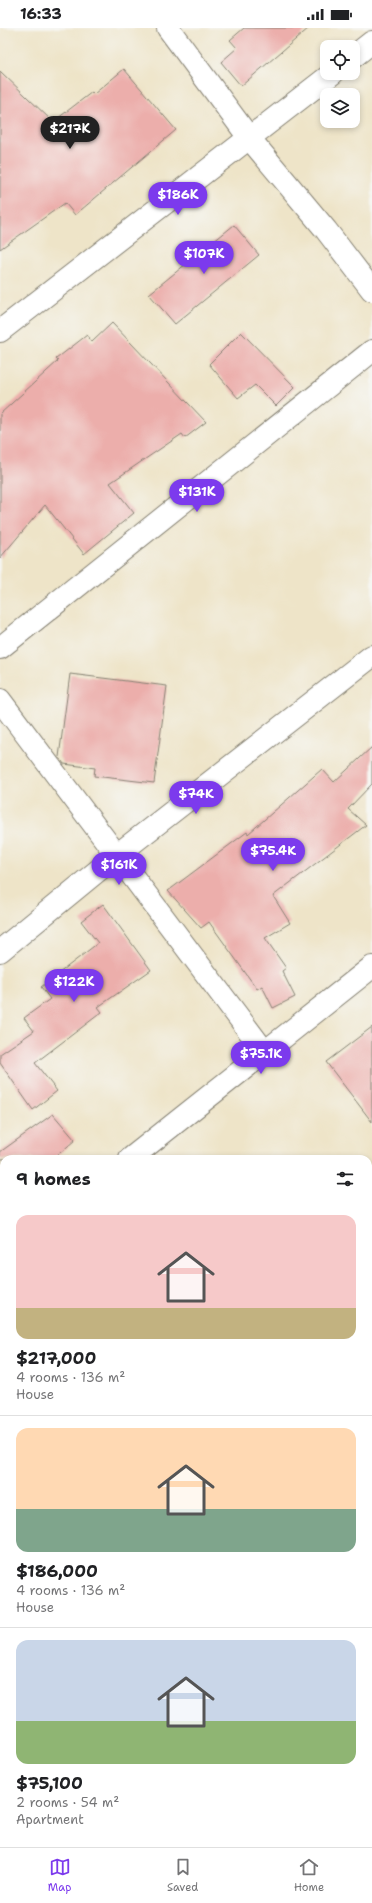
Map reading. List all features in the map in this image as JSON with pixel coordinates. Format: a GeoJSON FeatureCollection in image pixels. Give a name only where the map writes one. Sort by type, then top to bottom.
{"type":"FeatureCollection","features":[{"type":"Feature","properties":{"kind":"street"},"geometry":{"type":"LineString","coordinates":[[168,28],[250,139],[326,230],[372,290]]}},
{"type":"Feature","properties":{"kind":"street"},"geometry":{"type":"LineString","coordinates":[[360,51],[372,42]]}},
{"type":"Feature","properties":{"kind":"street"},"geometry":{"type":"LineString","coordinates":[[0,331],[250,139],[324,80]]}},
{"type":"Feature","properties":{"kind":"street"},"geometry":{"type":"LineString","coordinates":[[0,648],[372,351]]}},
{"type":"Feature","properties":{"kind":"street"},"geometry":{"type":"LineString","coordinates":[[0,951],[117,855],[372,656]]}},
{"type":"Feature","properties":{"kind":"street"},"geometry":{"type":"LineString","coordinates":[[0,700],[264,1051]]}},
{"type":"Feature","properties":{"kind":"street"},"geometry":{"type":"LineString","coordinates":[[135,1155],[264,1051],[372,967]]}},
{"type":"Feature","properties":{"kind":"building"},"geometry":{"type":"Polygon","coordinates":[[[244,28],[309,28],[241,86],[221,62],[237,48],[230,40],[244,28]]]}},
{"type":"Feature","properties":{"kind":"building"},"geometry":{"type":"Polygon","coordinates":[[[124,69],[176,130],[75,215],[65,203],[0,249],[0,71],[53,122],[92,92],[94,94],[124,69]]]}},
{"type":"Feature","properties":{"kind":"building"},"geometry":{"type":"Polygon","coordinates":[[[234,225],[259,255],[175,324],[149,294],[234,225]]]}},
{"type":"Feature","properties":{"kind":"building"},"geometry":{"type":"Polygon","coordinates":[[[112,323],[206,422],[185,438],[182,434],[110,483],[134,513],[84,554],[45,505],[0,558],[0,414],[58,361],[56,359],[87,335],[92,342],[112,323]]]}},
{"type":"Feature","properties":{"kind":"building"},"geometry":{"type":"Polygon","coordinates":[[[241,332],[295,387],[276,406],[255,385],[238,398],[209,364],[241,332]]]}},
{"type":"Feature","properties":{"kind":"building"},"geometry":{"type":"Polygon","coordinates":[[[70,674],[167,686],[154,783],[94,776],[95,768],[64,764],[59,757],[70,674]]]}},
{"type":"Feature","properties":{"kind":"building"},"geometry":{"type":"Polygon","coordinates":[[[372,747],[372,784],[348,809],[366,825],[273,896],[290,923],[265,938],[286,968],[282,971],[295,997],[273,1008],[262,986],[257,989],[209,922],[201,928],[168,891],[247,832],[248,834],[322,769],[334,782],[372,747]]]}},
{"type":"Feature","properties":{"kind":"building"},"geometry":{"type":"Polygon","coordinates":[[[103,904],[151,970],[98,1007],[102,1012],[35,1063],[57,1091],[33,1110],[0,1063],[0,1054],[34,1031],[24,1018],[50,999],[41,987],[98,943],[81,921],[103,904]]]}},
{"type":"Feature","properties":{"kind":"building"},"geometry":{"type":"Polygon","coordinates":[[[372,1027],[372,1122],[326,1062],[372,1027]]]}},
{"type":"Feature","properties":{"kind":"building"},"geometry":{"type":"Polygon","coordinates":[[[53,1114],[75,1140],[58,1155],[0,1155],[0,1152],[53,1114]]]}}]}
